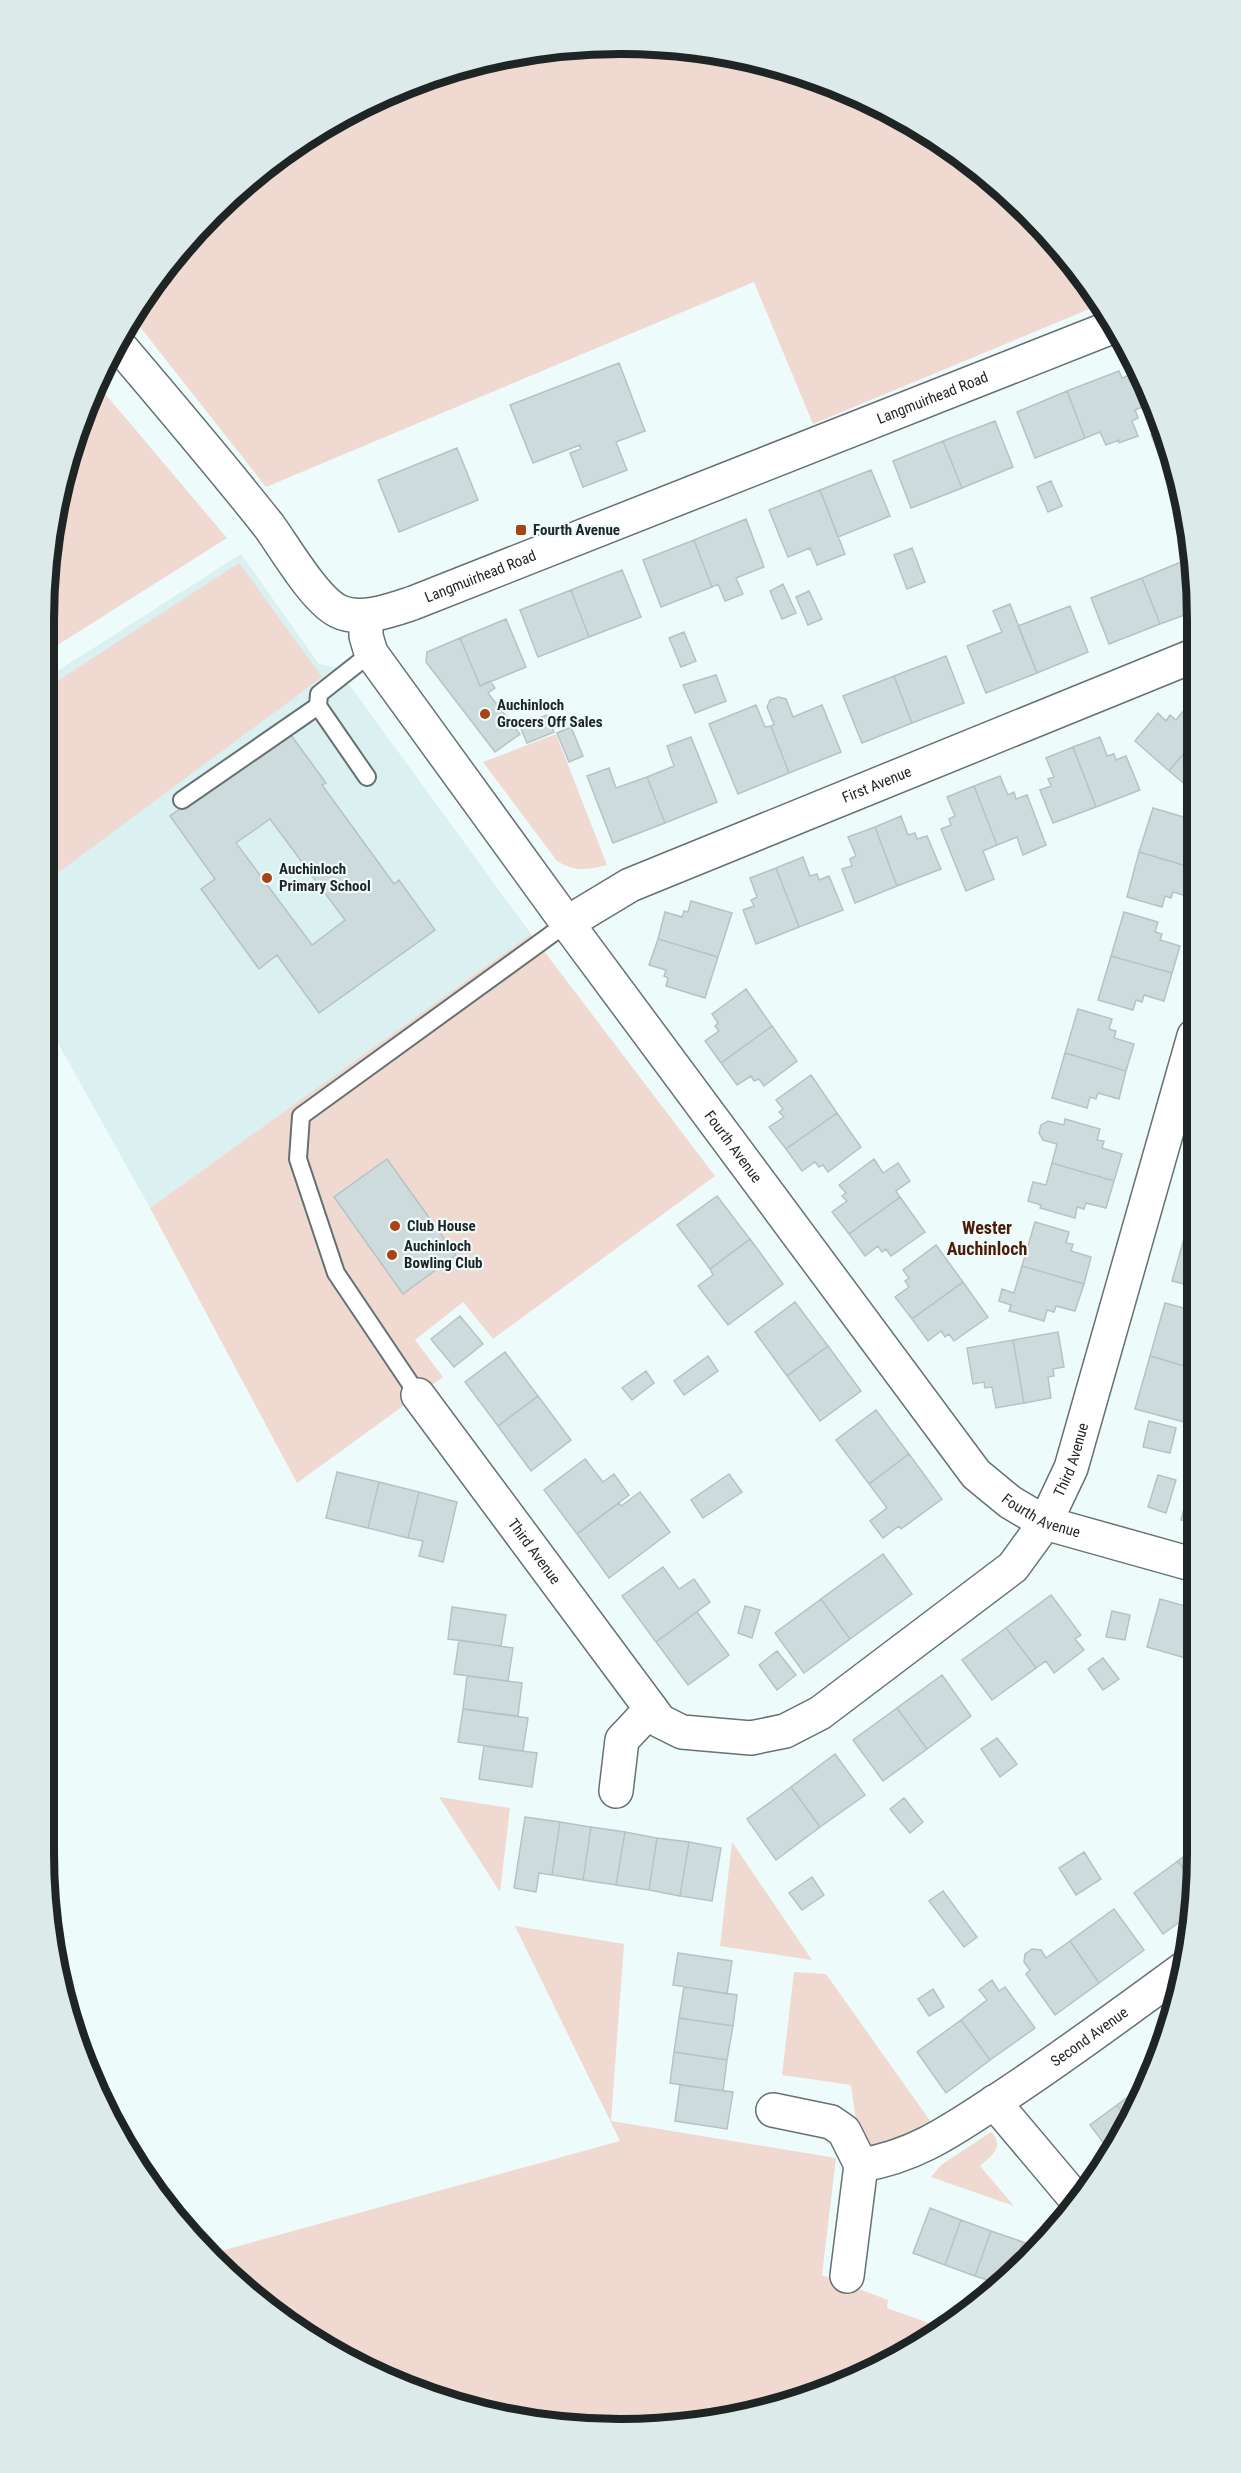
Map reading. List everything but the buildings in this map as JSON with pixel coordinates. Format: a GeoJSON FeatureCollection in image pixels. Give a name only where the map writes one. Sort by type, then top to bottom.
{"type":"FeatureCollection","features":[{"type":"Feature","properties":{"kind":"street","name":"Langmuirhead Road"},"geometry":{"type":"LineString","coordinates":[[123,350],[269,526],[320,596],[338,612],[366,616],[389,612],[1106,329]]}},
{"type":"Feature","properties":{"kind":"street","name":"Fourth Avenue"},"geometry":{"type":"LineString","coordinates":[[366,616],[366,636],[371,653],[567,923],[976,1474],[1010,1502],[1045,1523],[1187,1563]]}},
{"type":"Feature","properties":{"kind":"street","name":"First Avenue"},"geometry":{"type":"LineString","coordinates":[[567,923],[630,885],[1187,658]]}},
{"type":"Feature","properties":{"kind":"street","name":"Third Avenue"},"geometry":{"type":"LineString","coordinates":[[418,1395],[660,1721],[682,1732],[751,1738],[785,1731],[820,1713],[1013,1568],[1045,1523],[1071,1468],[1187,1061]]}},
{"type":"Feature","properties":{"kind":"street"},"geometry":{"type":"LineString","coordinates":[[616,1791],[622,1740],[651,1709]]}},
{"type":"Feature","properties":{"kind":"street","name":"Second Avenue"},"geometry":{"type":"LineString","coordinates":[[861,2166],[902,2156],[925,2146],[1041,2072],[1173,1976]]}},
{"type":"Feature","properties":{"kind":"street"},"geometry":{"type":"LineString","coordinates":[[994,2102],[1071,2195]]}},
{"type":"Feature","properties":{"kind":"street"},"geometry":{"type":"LineString","coordinates":[[773,2110],[831,2122],[844,2131],[861,2166],[847,2276]]}},
{"type":"Feature","properties":{"kind":"lane"},"geometry":{"type":"LineString","coordinates":[[367,777],[318,706],[319,694],[371,653]]}},
{"type":"Feature","properties":{"kind":"lane"},"geometry":{"type":"LineString","coordinates":[[183,801],[318,706]]}},
{"type":"Feature","properties":{"kind":"lane"},"geometry":{"type":"LineString","coordinates":[[418,1395],[336,1273],[298,1159],[301,1116],[567,923]]}},
{"type":"Feature","properties":{"kind":"shaded area"},"geometry":{"type":"Polygon","coordinates":[[[583,55],[658,55],[731,65],[767,73],[837,97],[904,130],[965,171],[1021,220],[1070,276],[1093,308],[813,424],[754,282],[266,487],[138,324],[171,276],[220,220],[276,171],[306,149],[370,112],[404,97],[474,73],[510,65],[583,55]]]}},
{"type":"Feature","properties":{"kind":"shaded area"},"geometry":{"type":"Polygon","coordinates":[[[103,391],[227,538],[54,647],[55,583],[65,510],[84,438],[103,391]]]}},
{"type":"Feature","properties":{"kind":"shaded area","name":"Auchinloch Primary School"},"geometry":{"type":"Polygon","coordinates":[[[241,554],[319,664],[337,668],[531,934],[150,1208],[54,1036],[54,673],[241,554]]]}},
{"type":"Feature","properties":{"kind":"shaded area"},"geometry":{"type":"Polygon","coordinates":[[[239,563],[322,677],[54,876],[54,683],[239,563]]]}},
{"type":"Feature","properties":{"kind":"shaded area"},"geometry":{"type":"Polygon","coordinates":[[[556,734],[607,865],[581,869],[563,865],[557,861],[483,762],[556,734]]]}},
{"type":"Feature","properties":{"kind":"shaded area","name":"Auchinloch Bowling Club"},"geometry":{"type":"Polygon","coordinates":[[[531,934],[715,1176],[493,1339],[463,1302],[415,1340],[443,1377],[297,1483],[150,1208],[531,934]]]}},
{"type":"Feature","properties":{"kind":"shaded area"},"geometry":{"type":"Polygon","coordinates":[[[439,1797],[510,1808],[500,1892],[439,1797]]]}},
{"type":"Feature","properties":{"kind":"shaded area"},"geometry":{"type":"Polygon","coordinates":[[[732,1842],[812,1960],[720,1946],[732,1842]]]}},
{"type":"Feature","properties":{"kind":"shaded area"},"geometry":{"type":"Polygon","coordinates":[[[515,1926],[624,1944],[611,2121],[836,2158],[822,2275],[888,2300],[887,2308],[934,2325],[871,2361],[803,2389],[767,2400],[731,2408],[658,2418],[583,2418],[510,2408],[474,2400],[438,2389],[370,2361],[306,2324],[247,2278],[219,2252],[620,2141],[515,1926]]]}},
{"type":"Feature","properties":{"kind":"shaded area"},"geometry":{"type":"Polygon","coordinates":[[[794,1972],[826,1974],[933,2125],[892,2143],[871,2145],[856,2121],[851,2085],[782,2075],[794,1972]]]}},
{"type":"Feature","properties":{"kind":"shaded area"},"geometry":{"type":"Polygon","coordinates":[[[991,2132],[997,2146],[980,2166],[1014,2206],[931,2177],[941,2165],[991,2132]]]}},
{"type":"Feature","properties":{"kind":"place","name":"Fourth Avenue"},"geometry":{"type":"Point","coordinates":[521,530]}},
{"type":"Feature","properties":{"kind":"place","name":"Auchinloch Grocers Off Sales"},"geometry":{"type":"Point","coordinates":[485,714]}},
{"type":"Feature","properties":{"kind":"place","name":"Auchinloch Primary School"},"geometry":{"type":"Point","coordinates":[267,878]}},
{"type":"Feature","properties":{"kind":"place","name":"Club House"},"geometry":{"type":"Point","coordinates":[395,1226]}},
{"type":"Feature","properties":{"kind":"place","name":"Auchinloch Bowling Club"},"geometry":{"type":"Point","coordinates":[392,1255]}},
{"type":"Feature","properties":{"kind":"district","name":"Wester Auchinloch"},"geometry":{"type":"Point","coordinates":[987,1238]}}]}
